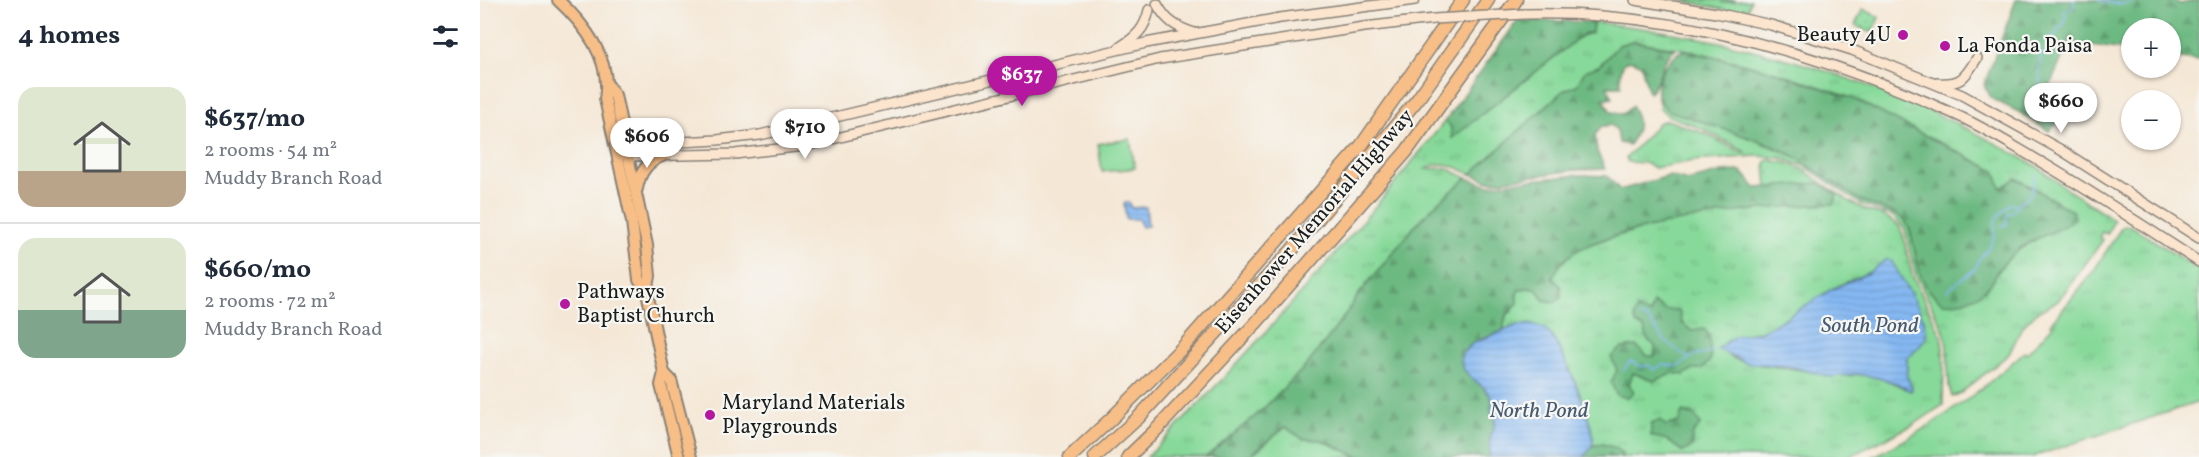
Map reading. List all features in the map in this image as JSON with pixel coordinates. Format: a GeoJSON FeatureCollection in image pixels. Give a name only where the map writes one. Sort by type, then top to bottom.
{"type":"FeatureCollection","features":[{"type":"Feature","properties":{"kind":"highway"},"geometry":{"type":"LineString","coordinates":[[1070,457],[1111,420],[1184,346],[1361,146],[1463,0]]}},
{"type":"Feature","properties":{"kind":"highway"},"geometry":{"type":"LineString","coordinates":[[1095,457],[1138,417],[1291,251],[1417,100],[1488,0]]}},
{"type":"Feature","properties":{"kind":"highway","name":"Eisenhower Memorial Highway"},"geometry":{"type":"LineString","coordinates":[[1128,457],[1255,324],[1406,153],[1516,0]]}},
{"type":"Feature","properties":{"kind":"main road"},"geometry":{"type":"LineString","coordinates":[[558,0],[579,21],[591,39],[608,85],[615,95],[647,245],[650,276],[647,292]]}},
{"type":"Feature","properties":{"kind":"main road"},"geometry":{"type":"LineString","coordinates":[[616,152],[760,135],[827,121],[1116,50],[1280,18],[1415,0]]}},
{"type":"Feature","properties":{"kind":"main road"},"geometry":{"type":"LineString","coordinates":[[1635,0],[1716,13],[1771,25],[1852,50],[1931,82],[1988,107],[2061,150],[2199,238]]}},
{"type":"Feature","properties":{"kind":"main road"},"geometry":{"type":"LineString","coordinates":[[1116,50],[1138,35],[1153,7],[1176,26],[1196,34]]}},
{"type":"Feature","properties":{"kind":"main road"},"geometry":{"type":"LineString","coordinates":[[627,150],[665,155],[735,154],[804,146],[1160,59],[1364,27],[1524,14],[1598,16],[1656,23],[1739,38],[1791,52],[1888,85],[1954,114],[2024,152],[2199,262]]}},
{"type":"Feature","properties":{"kind":"main road"},"geometry":{"type":"LineString","coordinates":[[1931,82],[1959,82],[1977,58]]}},
{"type":"Feature","properties":{"kind":"main road"},"geometry":{"type":"LineString","coordinates":[[608,85],[605,99],[632,222],[639,280],[647,292],[664,373],[661,385],[679,457]]}},
{"type":"Feature","properties":{"kind":"main road"},"geometry":{"type":"LineString","coordinates":[[636,192],[644,168],[665,155]]}},
{"type":"Feature","properties":{"kind":"main road"},"geometry":{"type":"LineString","coordinates":[[664,373],[671,380],[691,457]]}},
{"type":"Feature","properties":{"kind":"green space"},"geometry":{"type":"Polygon","coordinates":[[[1679,0],[1736,0],[1721,3],[1751,0],[1747,10],[1741,13],[1679,0]]]}},
{"type":"Feature","properties":{"kind":"green space"},"geometry":{"type":"Polygon","coordinates":[[[2016,0],[2174,0],[2180,4],[2199,0],[2199,60],[2181,58],[2181,18],[2121,18],[2121,50],[2069,42],[2048,90],[2051,106],[2062,118],[2049,131],[2019,112],[1992,99],[1984,85],[2016,0]]]}},
{"type":"Feature","properties":{"kind":"green space"},"geometry":{"type":"Polygon","coordinates":[[[1863,9],[1879,17],[1873,31],[1869,32],[1855,25],[1863,9]]]}},
{"type":"Feature","properties":{"kind":"green space"},"geometry":{"type":"Polygon","coordinates":[[[1518,20],[1593,22],[1592,33],[1585,33],[1452,138],[1451,127],[1445,121],[1518,20]]]}},
{"type":"Feature","properties":{"kind":"green space"},"geometry":{"type":"Polygon","coordinates":[[[1593,22],[1651,29],[1764,53],[1874,88],[1928,110],[2031,163],[2114,220],[2107,234],[2102,232],[2099,237],[2103,240],[2058,301],[2037,312],[2022,327],[2009,354],[1961,393],[1952,397],[1944,331],[1915,273],[1905,229],[1893,216],[1861,204],[1806,167],[1781,158],[1757,156],[1693,161],[1655,168],[1644,163],[1628,162],[1626,158],[1658,123],[1667,120],[1706,134],[1742,153],[1747,153],[1703,129],[1667,115],[1660,108],[1657,93],[1659,101],[1794,156],[1860,200],[1896,214],[1905,221],[1910,230],[1917,262],[1990,285],[2005,263],[2022,247],[2067,224],[2001,189],[1995,171],[1854,99],[1790,76],[1746,64],[1689,50],[1633,41],[1619,45],[1599,66],[1585,71],[1577,85],[1563,91],[1471,174],[1443,164],[1426,169],[1446,168],[1467,178],[1435,205],[1414,227],[1359,294],[1324,346],[1259,413],[1206,457],[1147,457],[1300,294],[1445,121],[1451,127],[1453,137],[1581,36],[1592,33],[1593,22]]]}},
{"type":"Feature","properties":{"kind":"green space"},"geometry":{"type":"Polygon","coordinates":[[[1633,41],[1675,49],[1666,59],[1649,93],[1641,65],[1630,60],[1623,65],[1621,70],[1621,86],[1607,86],[1613,98],[1603,99],[1611,112],[1623,114],[1632,106],[1637,126],[1629,145],[1619,143],[1617,130],[1610,125],[1601,127],[1595,135],[1597,151],[1605,169],[1574,170],[1500,181],[1489,181],[1471,174],[1563,91],[1577,85],[1585,71],[1599,66],[1619,45],[1633,41]]]}},
{"type":"Feature","properties":{"kind":"green space"},"geometry":{"type":"Polygon","coordinates":[[[1684,50],[1769,70],[1854,99],[1995,171],[2001,188],[2016,178],[2074,212],[2075,218],[2018,250],[1999,269],[1992,283],[1979,294],[1961,302],[1942,303],[1928,290],[1920,274],[1910,230],[1905,221],[1896,214],[1860,200],[1794,156],[1768,144],[1667,110],[1658,96],[1658,81],[1669,62],[1684,50]]]}},
{"type":"Feature","properties":{"kind":"green space"},"geometry":{"type":"Polygon","coordinates":[[[1130,139],[1135,168],[1102,172],[1098,144],[1130,139]]]}},
{"type":"Feature","properties":{"kind":"green space"},"geometry":{"type":"Polygon","coordinates":[[[1768,160],[1787,163],[1802,169],[1852,203],[1885,216],[1899,226],[1912,275],[1941,335],[1944,356],[1943,405],[1913,425],[1848,457],[1622,457],[1622,453],[1602,444],[1591,446],[1589,423],[1577,387],[1561,352],[1547,331],[1531,324],[1514,326],[1503,331],[1506,315],[1513,311],[1518,290],[1536,289],[1544,300],[1553,277],[1563,261],[1584,247],[1613,237],[1668,223],[1723,213],[1834,204],[1819,183],[1767,188],[1765,163],[1768,160]],[[1892,262],[1837,286],[1766,329],[1732,339],[1721,349],[1732,358],[1747,363],[1849,376],[1873,376],[1911,391],[1907,376],[1907,358],[1924,340],[1923,320],[1892,262]],[[1653,303],[1645,329],[1655,346],[1656,356],[1647,356],[1636,346],[1617,370],[1629,384],[1633,373],[1654,381],[1673,373],[1684,375],[1692,331],[1682,323],[1678,310],[1666,310],[1653,303]],[[1660,420],[1667,440],[1683,452],[1679,422],[1666,426],[1660,420]]]}},
{"type":"Feature","properties":{"kind":"green space"},"geometry":{"type":"Polygon","coordinates":[[[1741,171],[1756,188],[1819,183],[1837,195],[1834,204],[1714,215],[1614,236],[1585,246],[1564,260],[1552,277],[1561,287],[1561,297],[1554,302],[1544,300],[1536,289],[1519,290],[1516,295],[1518,303],[1506,315],[1503,331],[1473,343],[1461,355],[1465,370],[1490,395],[1493,402],[1491,407],[1495,420],[1489,457],[1359,457],[1322,440],[1303,439],[1285,427],[1248,457],[1206,457],[1259,413],[1306,366],[1359,294],[1414,227],[1435,205],[1467,178],[1488,185],[1577,175],[1607,176],[1620,190],[1669,176],[1688,181],[1722,172],[1741,171]]]}},
{"type":"Feature","properties":{"kind":"green space"},"geometry":{"type":"Polygon","coordinates":[[[2126,225],[2133,227],[2199,270],[2199,402],[2032,457],[1872,457],[1952,410],[1989,383],[2024,352],[2026,354],[2053,326],[2051,324],[2093,272],[2121,228],[2126,225]]]}},
{"type":"Feature","properties":{"kind":"green space"},"geometry":{"type":"Polygon","coordinates":[[[1653,303],[1666,310],[1679,310],[1682,323],[1692,331],[1704,329],[1709,335],[1711,359],[1702,369],[1693,369],[1684,375],[1673,373],[1654,381],[1633,373],[1629,384],[1634,392],[1627,398],[1617,395],[1611,383],[1617,370],[1611,357],[1622,348],[1636,346],[1647,356],[1655,356],[1655,346],[1647,339],[1645,329],[1636,324],[1634,316],[1637,309],[1650,314],[1653,303]]]}},
{"type":"Feature","properties":{"kind":"green space"},"geometry":{"type":"Polygon","coordinates":[[[1682,412],[1693,414],[1701,424],[1692,435],[1693,446],[1683,452],[1667,440],[1651,436],[1651,424],[1660,420],[1666,426],[1679,422],[1682,412]]]}},
{"type":"Feature","properties":{"kind":"green space"},"geometry":{"type":"Polygon","coordinates":[[[1285,427],[1303,439],[1322,440],[1359,457],[1249,457],[1285,427]]]}},
{"type":"Feature","properties":{"kind":"green space"},"geometry":{"type":"Polygon","coordinates":[[[1602,444],[1617,448],[1622,457],[1584,457],[1591,446],[1602,444]]]}},
{"type":"Feature","properties":{"kind":"water"},"geometry":{"type":"Polygon","coordinates":[[[1129,202],[1131,208],[1146,207],[1148,226],[1142,227],[1138,219],[1126,219],[1124,203],[1129,202]]]}},
{"type":"Feature","properties":{"kind":"water","name":"South Pond"},"geometry":{"type":"Polygon","coordinates":[[[1887,259],[1891,261],[1913,299],[1924,320],[1926,330],[1925,340],[1907,358],[1907,376],[1911,391],[1896,383],[1874,377],[1856,374],[1831,377],[1792,367],[1747,363],[1717,349],[1735,336],[1759,332],[1779,322],[1832,289],[1868,273],[1887,259]]]}},
{"type":"Feature","properties":{"kind":"water","name":"North Pond"},"geometry":{"type":"Polygon","coordinates":[[[1518,325],[1539,326],[1545,329],[1567,364],[1592,432],[1592,445],[1584,457],[1489,457],[1490,438],[1496,413],[1492,413],[1491,410],[1493,402],[1485,389],[1464,370],[1461,355],[1473,343],[1518,325]]]}},
{"type":"Feature","properties":{"kind":"waterway"},"geometry":{"type":"LineString","coordinates":[[2040,118],[2039,69],[2041,58],[2051,44],[2050,38],[2057,34],[2058,28],[2063,26],[2066,17],[2063,10],[2072,9],[2074,0]]}},
{"type":"Feature","properties":{"kind":"waterway"},"geometry":{"type":"LineString","coordinates":[[2099,0],[2118,4],[2137,0]]}},
{"type":"Feature","properties":{"kind":"waterway"},"geometry":{"type":"LineString","coordinates":[[1946,291],[1976,268],[1994,237],[1995,219],[2010,204],[2019,204],[2031,194],[2036,174]]}},
{"type":"Feature","properties":{"kind":"waterway"},"geometry":{"type":"LineString","coordinates":[[2002,226],[2008,224],[2007,214],[2014,211],[2018,204]]}},
{"type":"Feature","properties":{"kind":"waterway"},"geometry":{"type":"LineString","coordinates":[[1640,316],[1649,320],[1665,341],[1688,358]]}},
{"type":"Feature","properties":{"kind":"waterway"},"geometry":{"type":"LineString","coordinates":[[1624,370],[1630,361],[1642,367],[1649,365],[1654,370],[1662,365],[1679,366],[1694,355],[1705,354],[1717,349]]}},
{"type":"Feature","properties":{"kind":"place","name":"Beauty 4U"},"geometry":{"type":"Point","coordinates":[1903,35]}},
{"type":"Feature","properties":{"kind":"place","name":"La Fonda Paisa"},"geometry":{"type":"Point","coordinates":[1945,46]}},
{"type":"Feature","properties":{"kind":"place","name":"Pathways Baptist Church"},"geometry":{"type":"Point","coordinates":[565,304]}},
{"type":"Feature","properties":{"kind":"place","name":"Maryland Materials Playgrounds"},"geometry":{"type":"Point","coordinates":[710,415]}}]}
